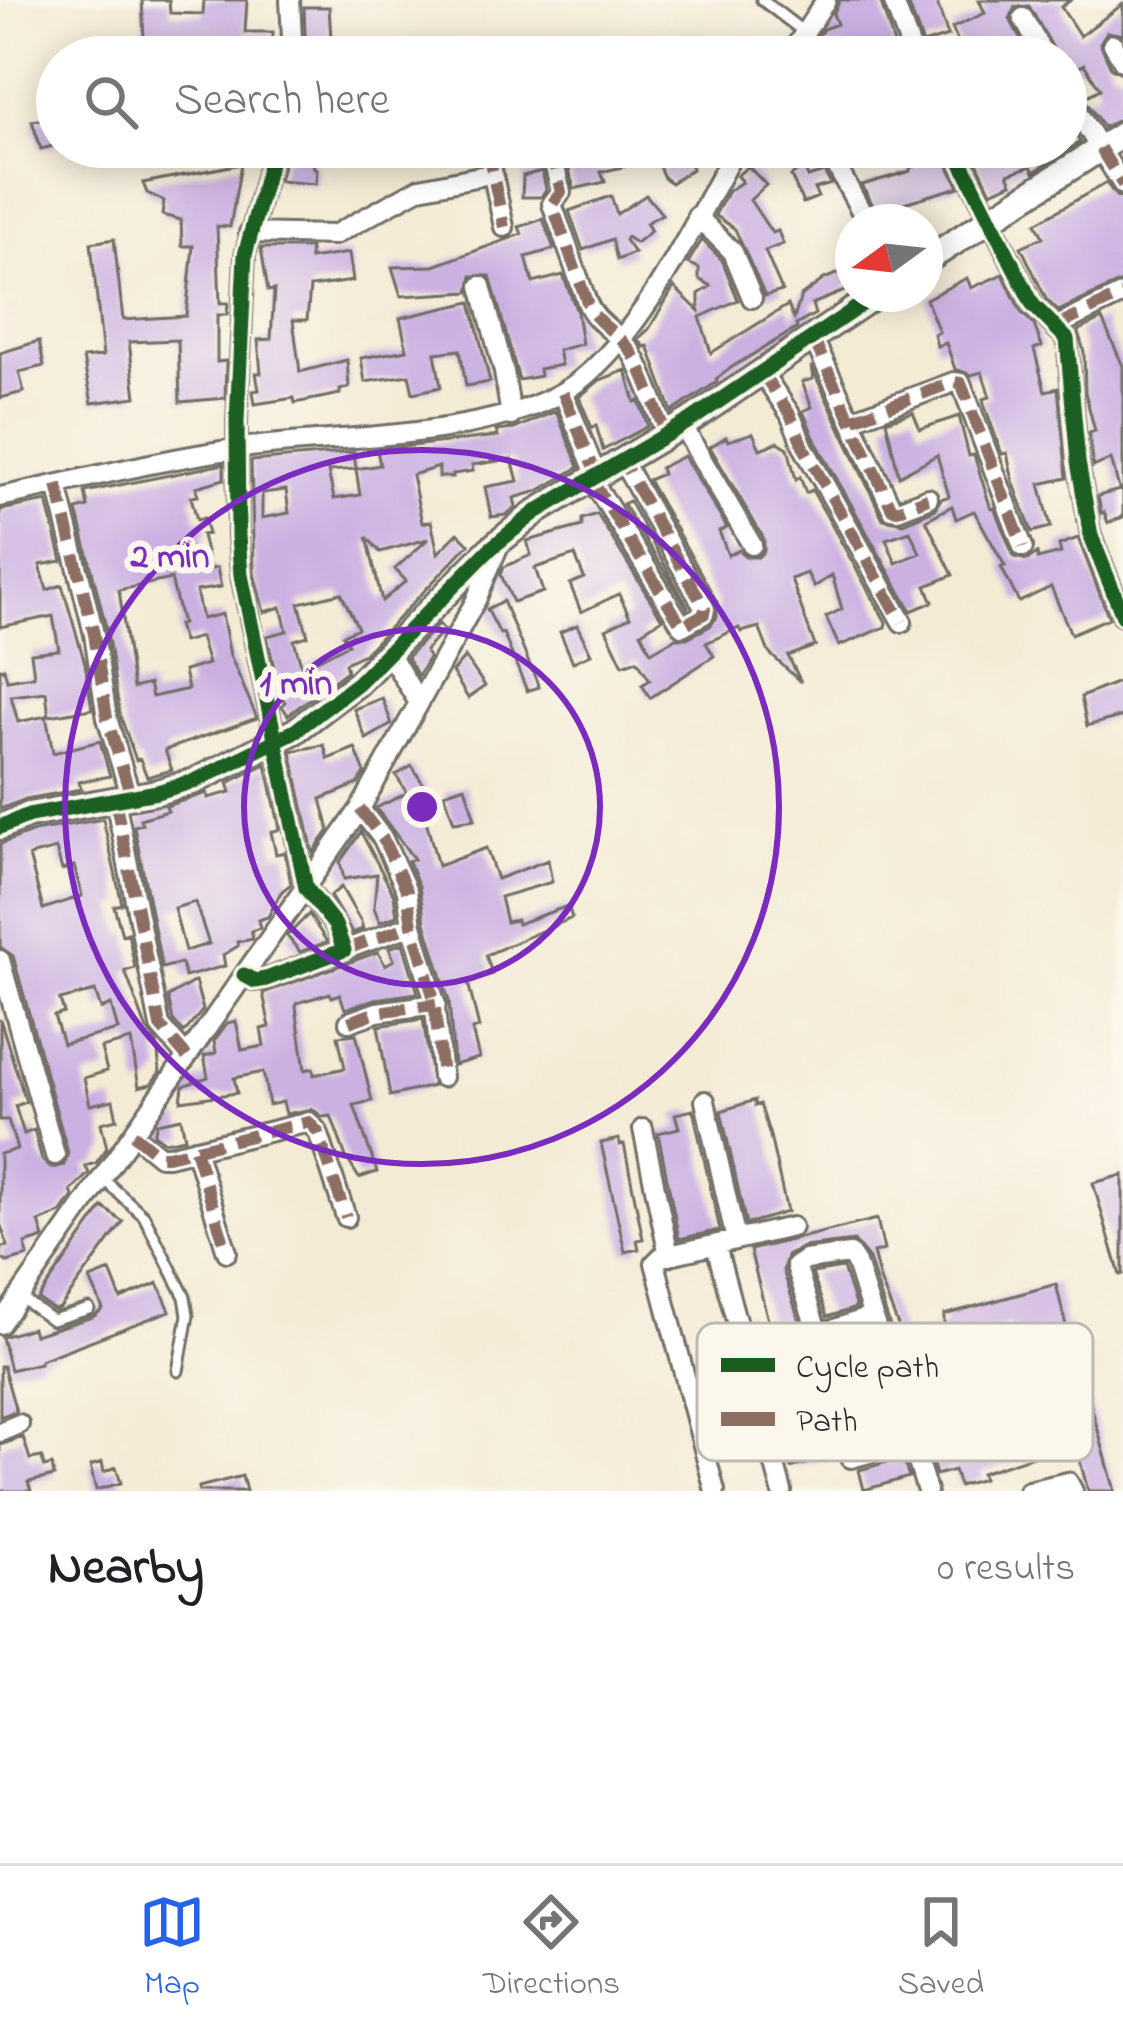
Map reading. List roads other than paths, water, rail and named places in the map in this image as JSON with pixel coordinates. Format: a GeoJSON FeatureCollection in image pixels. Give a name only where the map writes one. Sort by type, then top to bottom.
{"type":"FeatureCollection","features":[{"type":"Feature","properties":{"kind":"street"},"geometry":{"type":"LineString","coordinates":[[290,0],[291,36]]}},
{"type":"Feature","properties":{"kind":"street"},"geometry":{"type":"LineString","coordinates":[[796,36],[826,0]]}},
{"type":"Feature","properties":{"kind":"street"},"geometry":{"type":"LineString","coordinates":[[893,0],[906,36]]}},
{"type":"Feature","properties":{"kind":"street"},"geometry":{"type":"LineString","coordinates":[[1023,18],[1034,36]]}},
{"type":"Feature","properties":{"kind":"street"},"geometry":{"type":"LineString","coordinates":[[1087,126],[1123,185]]}},
{"type":"Feature","properties":{"kind":"street"},"geometry":{"type":"LineString","coordinates":[[943,252],[993,228],[1107,157],[1123,134]]}},
{"type":"Feature","properties":{"kind":"street"},"geometry":{"type":"LineString","coordinates":[[268,168],[249,232],[238,437],[241,575],[311,894],[335,925],[344,950]]}},
{"type":"Feature","properties":{"kind":"street"},"geometry":{"type":"LineString","coordinates":[[489,168],[504,227]]}},
{"type":"Feature","properties":{"kind":"street"},"geometry":{"type":"LineString","coordinates":[[555,168],[561,192],[552,204],[586,302],[635,358],[752,544]]}},
{"type":"Feature","properties":{"kind":"street"},"geometry":{"type":"LineString","coordinates":[[0,496],[238,437],[509,406],[563,392],[697,216],[725,168]]}},
{"type":"Feature","properties":{"kind":"street"},"geometry":{"type":"LineString","coordinates":[[837,168],[857,204]]}},
{"type":"Feature","properties":{"kind":"street"},"geometry":{"type":"LineString","coordinates":[[964,168],[1033,305],[1067,339],[1090,536],[1123,616]]}},
{"type":"Feature","properties":{"kind":"street"},"geometry":{"type":"LineString","coordinates":[[249,232],[334,235],[420,188],[490,174]]}},
{"type":"Feature","properties":{"kind":"street"},"geometry":{"type":"LineString","coordinates":[[697,216],[733,252],[752,298]]}},
{"type":"Feature","properties":{"kind":"street"},"geometry":{"type":"LineString","coordinates":[[481,286],[509,406]]}},
{"type":"Feature","properties":{"kind":"street"},"geometry":{"type":"LineString","coordinates":[[1057,326],[1123,295]]}},
{"type":"Feature","properties":{"kind":"street"},"geometry":{"type":"LineString","coordinates":[[0,827],[29,815],[195,781],[277,741],[325,710],[501,541],[544,506],[628,470],[817,346],[857,312]]}},
{"type":"Feature","properties":{"kind":"street"},"geometry":{"type":"LineString","coordinates":[[817,346],[892,508],[928,498]]}},
{"type":"Feature","properties":{"kind":"street"},"geometry":{"type":"LineString","coordinates":[[766,379],[790,414],[804,448],[902,622]]}},
{"type":"Feature","properties":{"kind":"street"},"geometry":{"type":"LineString","coordinates":[[854,419],[961,382],[1024,547]]}},
{"type":"Feature","properties":{"kind":"street"},"geometry":{"type":"LineString","coordinates":[[563,392],[598,485],[682,626],[688,626],[705,609],[628,470]]}},
{"type":"Feature","properties":{"kind":"street"},"geometry":{"type":"LineString","coordinates":[[57,485],[94,634],[160,1026],[187,1058]]}},
{"type":"Feature","properties":{"kind":"street"},"geometry":{"type":"LineString","coordinates":[[0,1324],[26,1303],[187,1058],[365,815],[476,600],[501,541]]}},
{"type":"Feature","properties":{"kind":"street"},"geometry":{"type":"LineString","coordinates":[[389,653],[419,703]]}},
{"type":"Feature","properties":{"kind":"street"},"geometry":{"type":"LineString","coordinates":[[365,815],[405,887],[436,1004],[442,1077]]}},
{"type":"Feature","properties":{"kind":"street"},"geometry":{"type":"LineString","coordinates":[[249,978],[412,925]]}},
{"type":"Feature","properties":{"kind":"street"},"geometry":{"type":"LineString","coordinates":[[0,960],[55,1155]]}},
{"type":"Feature","properties":{"kind":"street"},"geometry":{"type":"LineString","coordinates":[[349,1022],[377,1012],[436,1004]]}},
{"type":"Feature","properties":{"kind":"street"},"geometry":{"type":"LineString","coordinates":[[705,1101],[736,1240]]}},
{"type":"Feature","properties":{"kind":"street"},"geometry":{"type":"LineString","coordinates":[[137,1137],[160,1156],[309,1122],[317,1132],[346,1217]]}},
{"type":"Feature","properties":{"kind":"street"},"geometry":{"type":"LineString","coordinates":[[643,1129],[669,1256]]}},
{"type":"Feature","properties":{"kind":"street"},"geometry":{"type":"LineString","coordinates":[[195,1149],[227,1252]]}},
{"type":"Feature","properties":{"kind":"street"},"geometry":{"type":"LineString","coordinates":[[697,1426],[655,1263],[791,1227]]}},
{"type":"Feature","properties":{"kind":"street"},"geometry":{"type":"LineString","coordinates":[[716,1246],[737,1323]]}},
{"type":"Feature","properties":{"kind":"street"},"geometry":{"type":"LineString","coordinates":[[814,1323],[796,1270],[805,1260],[850,1254],[875,1323]]}},
{"type":"Feature","properties":{"kind":"street"},"geometry":{"type":"LineString","coordinates":[[852,1323],[873,1316]]}},
{"type":"Feature","properties":{"kind":"street"},"geometry":{"type":"LineString","coordinates":[[707,1461],[715,1491]]}},
{"type":"Feature","properties":{"kind":"street"},"geometry":{"type":"LineString","coordinates":[[774,1461],[782,1491]]}},
{"type":"Feature","properties":{"kind":"street"},"geometry":{"type":"LineString","coordinates":[[918,1461],[927,1491]]}},
{"type":"Feature","properties":{"kind":"street"},"geometry":{"type":"LineString","coordinates":[[1028,1491],[1060,1481],[1068,1482],[1073,1491]]}},
{"type":"Feature","properties":{"kind":"lane"},"geometry":{"type":"LineString","coordinates":[[762,0],[798,28]]}},
{"type":"Feature","properties":{"kind":"lane"},"geometry":{"type":"LineString","coordinates":[[108,1183],[144,1216],[185,1297],[188,1315],[178,1371]]}},
{"type":"Feature","properties":{"kind":"lane"},"geometry":{"type":"LineString","coordinates":[[26,1303],[52,1320],[89,1309]]}}]}
